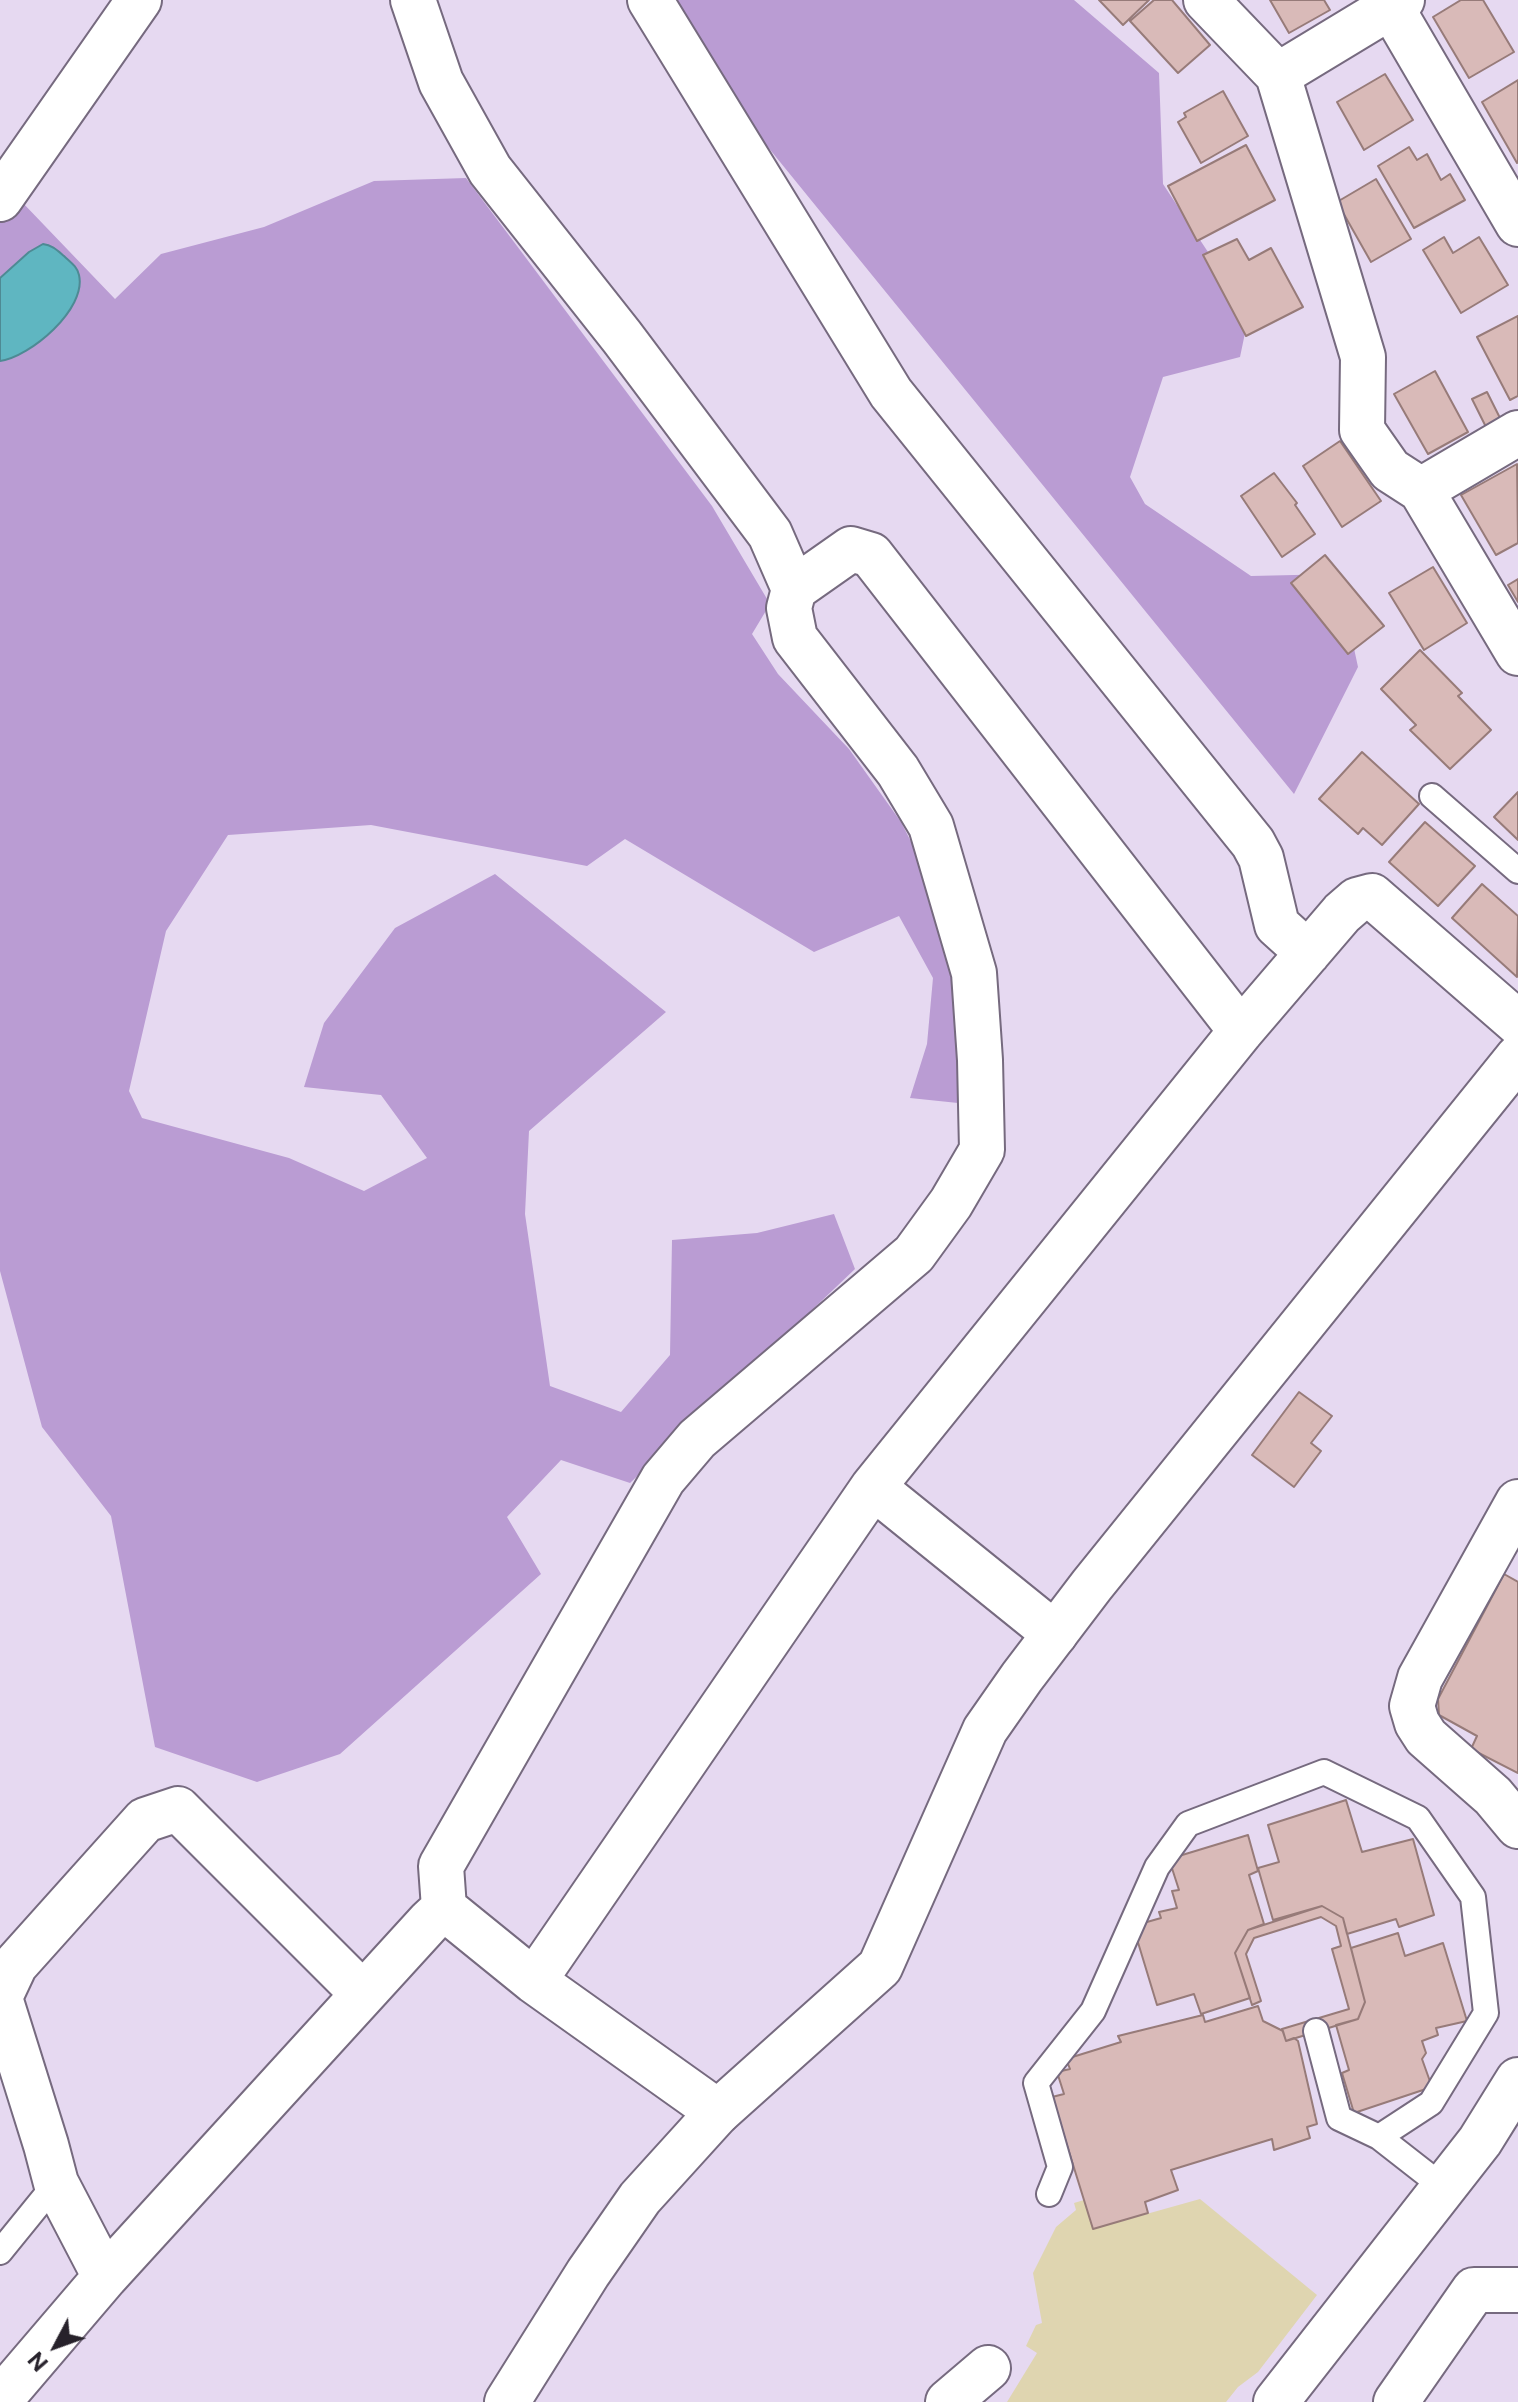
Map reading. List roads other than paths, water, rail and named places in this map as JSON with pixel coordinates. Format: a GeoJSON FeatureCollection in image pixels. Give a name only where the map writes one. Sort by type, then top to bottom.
{"type":"FeatureCollection","features":[{"type":"Feature","properties":{"kind":"street"},"geometry":{"type":"LineString","coordinates":[[0,199],[139,0]]}},
{"type":"Feature","properties":{"kind":"street"},"geometry":{"type":"LineString","coordinates":[[413,0],[441,82],[490,170],[622,337],[770,534],[794,589],[789,608],[795,638],[898,771],[931,826],[974,973],[982,1150],[951,1203],[914,1254],[697,1439],[663,1479],[441,1866],[444,1908],[534,1981],[718,2112]]}},
{"type":"Feature","properties":{"kind":"street"},"geometry":{"type":"LineString","coordinates":[[650,0],[891,393],[1253,843],[1261,858],[1277,925],[1308,953]]}},
{"type":"Feature","properties":{"kind":"street"},"geometry":{"type":"LineString","coordinates":[[1206,0],[1278,75],[1363,357],[1362,430],[1390,470],[1421,490],[1518,653]]}},
{"type":"Feature","properties":{"kind":"street"},"geometry":{"type":"LineString","coordinates":[[1278,75],[1393,2],[1518,224]]}},
{"type":"Feature","properties":{"kind":"street"},"geometry":{"type":"LineString","coordinates":[[1421,490],[1518,433]]}},
{"type":"Feature","properties":{"kind":"street"},"geometry":{"type":"LineString","coordinates":[[794,589],[851,549],[871,555],[1241,1031]]}},
{"type":"Feature","properties":{"kind":"street"},"geometry":{"type":"LineString","coordinates":[[534,1981],[873,1487],[1241,1031],[1342,913],[1357,900],[1372,896],[1518,1023]]}},
{"type":"Feature","properties":{"kind":"street"},"geometry":{"type":"LineString","coordinates":[[507,2402],[588,2273],[640,2198],[718,2112],[880,1967],[985,1730],[1092,1585],[1518,1057]]}},
{"type":"Feature","properties":{"kind":"street"},"geometry":{"type":"LineString","coordinates":[[873,1487],[1055,1634]]}},
{"type":"Feature","properties":{"kind":"street"},"geometry":{"type":"LineString","coordinates":[[1518,1502],[1420,1678],[1412,1706],[1417,1723],[1426,1737],[1493,1796],[1518,1826]]}},
{"type":"Feature","properties":{"kind":"street"},"geometry":{"type":"LineString","coordinates":[[105,2277],[56,2183],[0,1998],[15,1965],[145,1820],[178,1809],[363,1994]]}},
{"type":"Feature","properties":{"kind":"street"},"geometry":{"type":"LineString","coordinates":[[0,2400],[105,2277],[444,1908]]}},
{"type":"Feature","properties":{"kind":"street"},"geometry":{"type":"LineString","coordinates":[[1276,2402],[1480,2141],[1518,2080]]}},
{"type":"Feature","properties":{"kind":"street"},"geometry":{"type":"LineString","coordinates":[[1396,2402],[1474,2290],[1518,2290]]}},
{"type":"Feature","properties":{"kind":"street"},"geometry":{"type":"LineString","coordinates":[[948,2402],[988,2368]]}},
{"type":"Feature","properties":{"kind":"lane"},"geometry":{"type":"LineString","coordinates":[[1432,796],[1518,871]]}},
{"type":"Feature","properties":{"kind":"lane"},"geometry":{"type":"LineString","coordinates":[[1049,2194],[1060,2167],[1036,2083],[1093,2011],[1157,1867],[1188,1824],[1324,1772],[1418,1818],[1473,1897],[1486,2013],[1431,2103],[1379,2137]]}},
{"type":"Feature","properties":{"kind":"lane"},"geometry":{"type":"LineString","coordinates":[[1316,2031],[1339,2118],[1379,2137],[1443,2187]]}},
{"type":"Feature","properties":{"kind":"lane"},"geometry":{"type":"LineString","coordinates":[[0,2252],[56,2183]]}},
{"type":"Feature","properties":{"kind":"water"},"geometry":{"type":"Polygon","coordinates":[[[43,244],[57,250],[77,269],[79,288],[74,302],[54,329],[40,341],[12,358],[0,361],[0,278],[29,252],[43,244]]]}}]}
